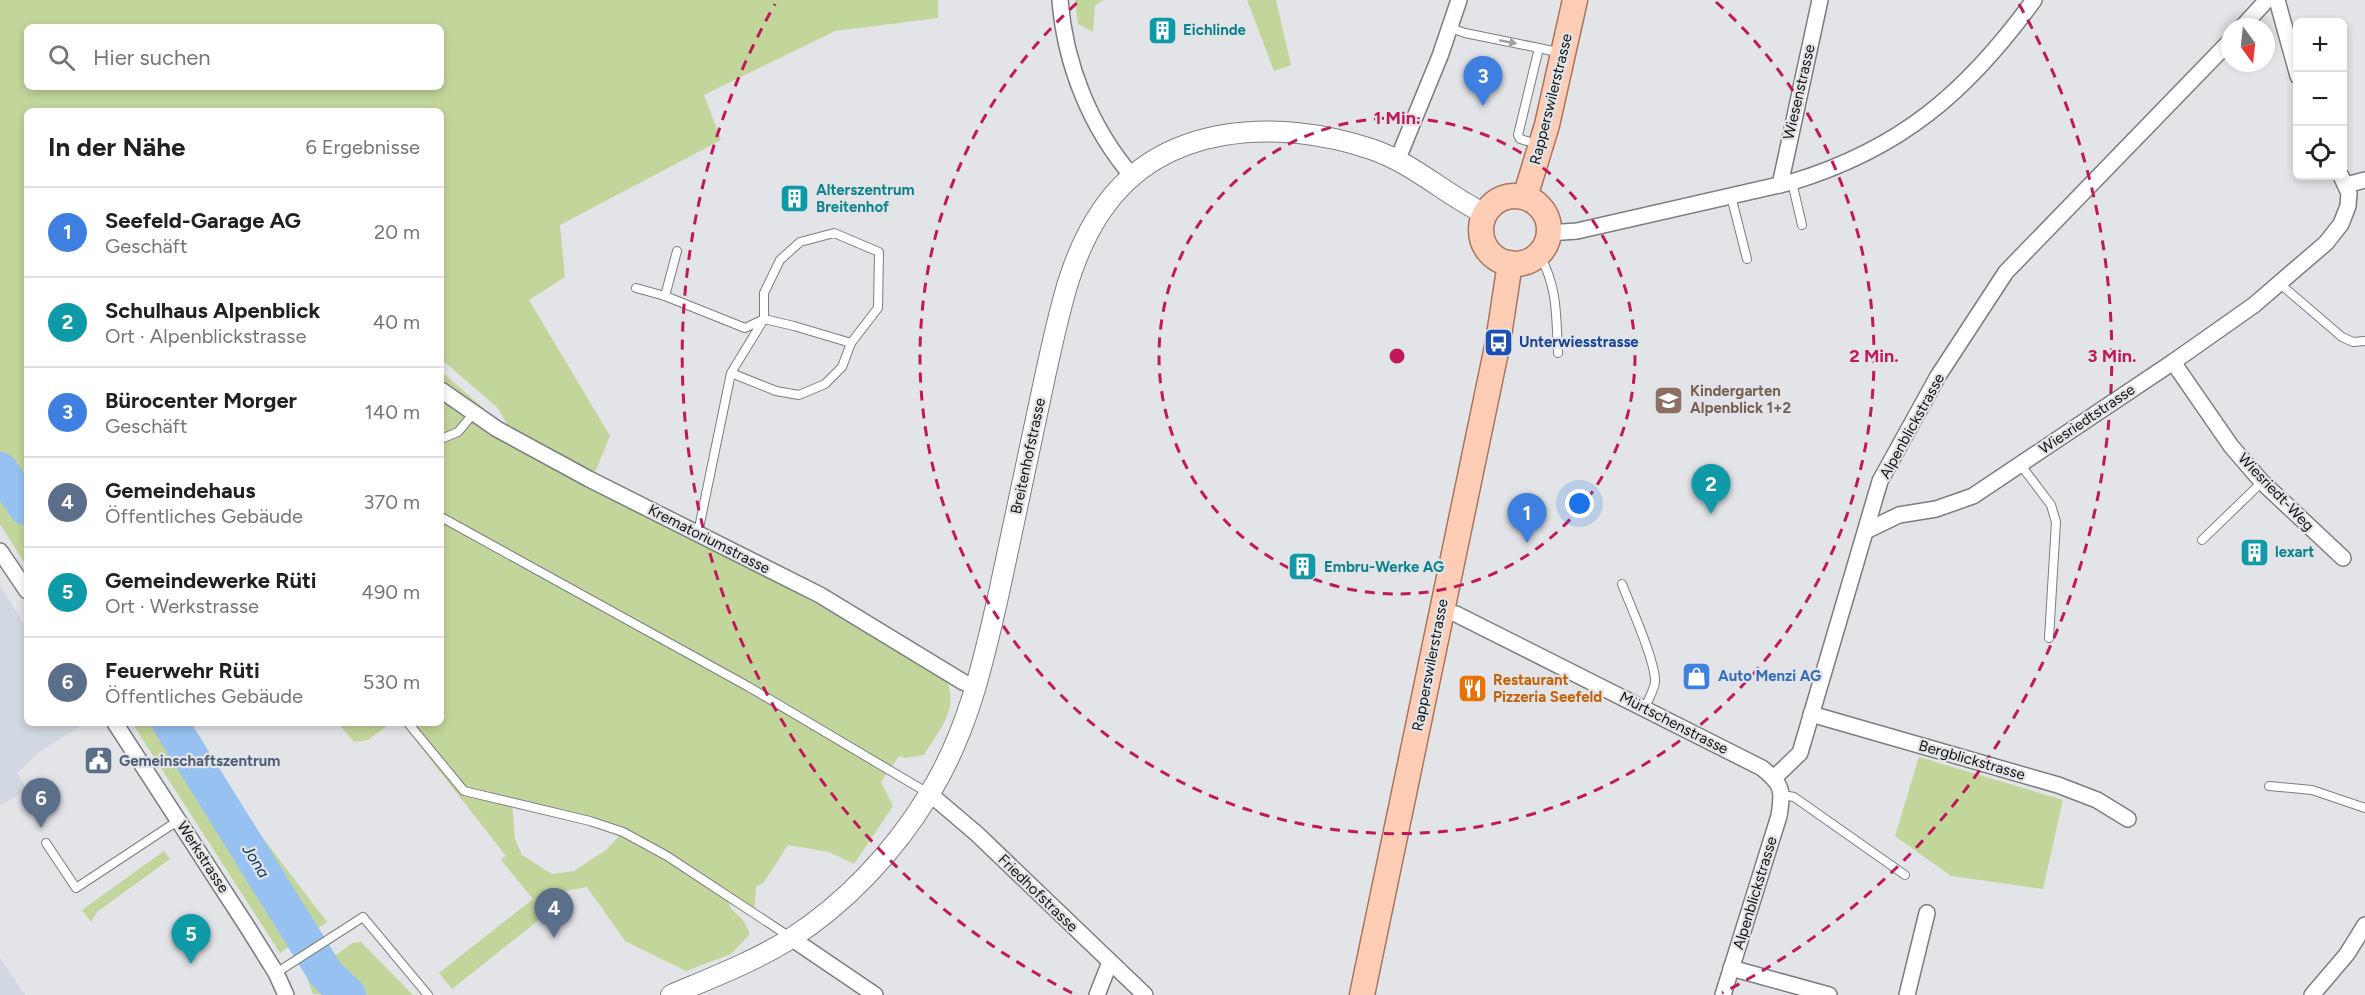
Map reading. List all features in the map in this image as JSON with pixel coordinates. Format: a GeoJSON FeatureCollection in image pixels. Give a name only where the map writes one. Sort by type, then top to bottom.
{"type":"FeatureCollection","features":[{"type":"Feature","properties":{"kind":"main road","name":"Rapperswilerstrasse"},"geometry":{"type":"LineString","coordinates":[[1525,198],[1541,146],[1575,0]]}},
{"type":"Feature","properties":{"kind":"main road"},"geometry":{"type":"LineString","coordinates":[[1505,197],[1525,198],[1534,201],[1546,215],[1544,244],[1525,262],[1510,263],[1497,258],[1484,242],[1482,228],[1485,214],[1493,204],[1505,197]]}},
{"type":"Feature","properties":{"kind":"main road","name":"Rapperswilerstrasse"},"geometry":{"type":"LineString","coordinates":[[1362,995],[1498,342],[1510,263]]}},
{"type":"Feature","properties":{"kind":"street"},"geometry":{"type":"LineString","coordinates":[[1060,0],[1068,49],[1082,92],[1106,139],[1132,176]]}},
{"type":"Feature","properties":{"kind":"street"},"geometry":{"type":"LineString","coordinates":[[1397,161],[1451,28],[1459,0]]}},
{"type":"Feature","properties":{"kind":"street","name":"Wiesenstrasse"},"geometry":{"type":"LineString","coordinates":[[1786,183],[1820,0]]}},
{"type":"Feature","properties":{"kind":"street"},"geometry":{"type":"LineString","coordinates":[[1544,244],[1577,231],[1786,183],[1821,173],[1864,156],[1923,119],[1978,70],[2034,0]]}},
{"type":"Feature","properties":{"kind":"street"},"geometry":{"type":"LineString","coordinates":[[2250,18],[2267,0]]}},
{"type":"Feature","properties":{"kind":"street"},"geometry":{"type":"LineString","coordinates":[[2277,0],[2297,72]]}},
{"type":"Feature","properties":{"kind":"street","name":"Alpenblickstrasse"},"geometry":{"type":"LineString","coordinates":[[1774,778],[1800,753],[1868,530],[1880,481],[1938,376],[2006,272],[2221,50]]}},
{"type":"Feature","properties":{"kind":"street","name":"Breitenhofstrasse"},"geometry":{"type":"LineString","coordinates":[[671,995],[746,963],[791,938],[839,901],[869,873],[905,832],[930,794],[946,763],[976,687],[991,630],[1065,291],[1074,264],[1092,225],[1110,199],[1132,176],[1166,152],[1188,143],[1210,137],[1253,131],[1276,131],[1328,138],[1376,151],[1397,161],[1485,214]]}},
{"type":"Feature","properties":{"kind":"street","name":"Wiesriedtstrasse"},"geometry":{"type":"LineString","coordinates":[[1868,530],[1899,515],[1935,508],[1973,496],[2173,363],[2254,305],[2326,243],[2341,224],[2348,206],[2343,180]]}},
{"type":"Feature","properties":{"kind":"street"},"geometry":{"type":"LineString","coordinates":[[2347,180],[2365,180]]}},
{"type":"Feature","properties":{"kind":"street","name":"Wiesriedt-Weg"},"geometry":{"type":"LineString","coordinates":[[2173,363],[2231,446],[2262,482],[2343,558]]}},
{"type":"Feature","properties":{"kind":"street","name":"Krematoriumstrasse"},"geometry":{"type":"LineString","coordinates":[[444,392],[473,414],[589,479],[820,595],[963,682],[976,687]]}},
{"type":"Feature","properties":{"kind":"street"},"geometry":{"type":"LineString","coordinates":[[0,551],[24,587]]}},
{"type":"Feature","properties":{"kind":"street","name":"Mürtschenstrasse"},"geometry":{"type":"LineString","coordinates":[[1441,611],[1456,614],[1646,708],[1762,768],[1774,778]]}},
{"type":"Feature","properties":{"kind":"street","name":"Bergblickstrasse"},"geometry":{"type":"LineString","coordinates":[[1812,714],[2058,785],[2097,800],[2128,819]]}},
{"type":"Feature","properties":{"kind":"street","name":"Werkstrasse"},"geometry":{"type":"LineString","coordinates":[[117,726],[276,973],[286,995]]}},
{"type":"Feature","properties":{"kind":"street"},"geometry":{"type":"LineString","coordinates":[[1774,778],[1783,795]]}},
{"type":"Feature","properties":{"kind":"street","name":"Friedhofstrasse"},"geometry":{"type":"LineString","coordinates":[[930,794],[976,834],[1145,995]]}},
{"type":"Feature","properties":{"kind":"street","name":"Alpenblickstrasse"},"geometry":{"type":"LineString","coordinates":[[1724,995],[1779,816],[1783,795]]}},
{"type":"Feature","properties":{"kind":"street"},"geometry":{"type":"LineString","coordinates":[[1907,995],[1927,913]]}},
{"type":"Feature","properties":{"kind":"street"},"geometry":{"type":"LineString","coordinates":[[2316,994],[2347,954],[2365,925]]}},
{"type":"Feature","properties":{"kind":"street"},"geometry":{"type":"LineString","coordinates":[[791,938],[874,995]]}},
{"type":"Feature","properties":{"kind":"street"},"geometry":{"type":"LineString","coordinates":[[1097,995],[1110,962]]}},
{"type":"Feature","properties":{"kind":"street"},"geometry":{"type":"LineString","coordinates":[[1731,968],[1828,995]]}},
{"type":"Feature","properties":{"kind":"lane"},"geometry":{"type":"LineString","coordinates":[[1451,28],[1563,54]]}},
{"type":"Feature","properties":{"kind":"lane"},"geometry":{"type":"LineString","coordinates":[[1539,48],[1518,135],[1520,139],[1541,146]]}},
{"type":"Feature","properties":{"kind":"lane"},"geometry":{"type":"LineString","coordinates":[[1786,183],[1802,225]]}},
{"type":"Feature","properties":{"kind":"lane"},"geometry":{"type":"LineString","coordinates":[[1731,196],[1747,259]]}},
{"type":"Feature","properties":{"kind":"lane"},"geometry":{"type":"LineString","coordinates":[[698,533],[731,373],[764,320],[764,293],[780,260],[800,243],[834,233],[879,252],[878,308],[851,343],[842,367],[825,384],[799,395],[776,391],[731,373]]}},
{"type":"Feature","properties":{"kind":"lane"},"geometry":{"type":"LineString","coordinates":[[1544,244],[1548,270],[1555,292],[1558,353]]}},
{"type":"Feature","properties":{"kind":"lane"},"geometry":{"type":"LineString","coordinates":[[666,296],[677,251]]}},
{"type":"Feature","properties":{"kind":"lane"},"geometry":{"type":"LineString","coordinates":[[2279,283],[2342,337],[2353,342],[2365,341]]}},
{"type":"Feature","properties":{"kind":"lane"},"geometry":{"type":"LineString","coordinates":[[636,288],[666,296],[745,328],[764,320],[794,326],[851,343]]}},
{"type":"Feature","properties":{"kind":"lane"},"geometry":{"type":"LineString","coordinates":[[444,438],[458,432],[473,414]]}},
{"type":"Feature","properties":{"kind":"lane"},"geometry":{"type":"LineString","coordinates":[[2020,464],[2051,505],[2056,522],[2049,638]]}},
{"type":"Feature","properties":{"kind":"lane"},"geometry":{"type":"LineString","coordinates":[[2202,540],[2262,482]]}},
{"type":"Feature","properties":{"kind":"lane"},"geometry":{"type":"LineString","coordinates":[[444,519],[749,687],[930,794]]}},
{"type":"Feature","properties":{"kind":"lane"},"geometry":{"type":"LineString","coordinates":[[1622,584],[1653,668],[1655,682],[1646,708]]}},
{"type":"Feature","properties":{"kind":"lane"},"geometry":{"type":"LineString","coordinates":[[410,726],[464,791],[590,821],[623,832],[667,855],[791,938]]}},
{"type":"Feature","properties":{"kind":"lane"},"geometry":{"type":"LineString","coordinates":[[2269,786],[2312,790],[2365,808]]}},
{"type":"Feature","properties":{"kind":"lane"},"geometry":{"type":"LineString","coordinates":[[1783,795],[1794,797],[1905,875]]}},
{"type":"Feature","properties":{"kind":"lane"},"geometry":{"type":"LineString","coordinates":[[46,843],[76,888],[179,820]]}},
{"type":"Feature","properties":{"kind":"lane"},"geometry":{"type":"LineString","coordinates":[[276,973],[363,917],[428,995]]}},
{"type":"Feature","properties":{"kind":"shaded area"},"geometry":{"type":"Polygon","coordinates":[[[0,586],[24,623],[24,726],[80,726],[38,753],[17,773],[27,789],[0,806],[0,586]]]}},
{"type":"Feature","properties":{"kind":"shaded area"},"geometry":{"type":"Polygon","coordinates":[[[0,958],[25,995],[0,995],[0,958]]]}},
{"type":"Feature","properties":{"kind":"green space"},"geometry":{"type":"Polygon","coordinates":[[[0,0],[938,0],[938,18],[835,31],[704,95],[721,140],[560,225],[565,277],[529,300],[610,436],[595,472],[508,426],[498,408],[444,362],[444,108],[24,108],[24,562],[0,524],[0,0]]]}},
{"type":"Feature","properties":{"kind":"green space"},"geometry":{"type":"Polygon","coordinates":[[[1075,0],[1104,0],[1095,5],[1093,32],[1078,24],[1075,0]]]}},
{"type":"Feature","properties":{"kind":"green space"},"geometry":{"type":"Polygon","coordinates":[[[1247,0],[1276,0],[1291,65],[1274,71],[1247,0]]]}},
{"type":"Feature","properties":{"kind":"green space"},"geometry":{"type":"Polygon","coordinates":[[[444,374],[491,415],[497,429],[881,639],[947,682],[950,692],[949,711],[941,729],[924,755],[905,758],[899,756],[881,782],[893,806],[854,864],[829,852],[788,845],[764,882],[756,887],[754,915],[726,895],[731,909],[743,920],[750,934],[731,954],[686,971],[625,941],[587,887],[564,891],[565,899],[452,989],[439,973],[533,899],[501,860],[506,856],[404,726],[444,726],[444,374]],[[512,802],[515,839],[522,855],[552,874],[574,871],[606,850],[622,833],[512,802]]]}},
{"type":"Feature","properties":{"kind":"green space"},"geometry":{"type":"Polygon","coordinates":[[[134,726],[190,726],[231,796],[327,922],[280,953],[134,726]]]}},
{"type":"Feature","properties":{"kind":"green space"},"geometry":{"type":"Polygon","coordinates":[[[341,726],[387,726],[368,740],[354,742],[341,726]]]}},
{"type":"Feature","properties":{"kind":"green space"},"geometry":{"type":"Polygon","coordinates":[[[1919,757],[2063,800],[2043,889],[1951,876],[1895,836],[1919,757]]]}},
{"type":"Feature","properties":{"kind":"green space"},"geometry":{"type":"Polygon","coordinates":[[[164,851],[170,859],[98,911],[91,922],[82,910],[164,851]]]}},
{"type":"Feature","properties":{"kind":"green space"},"geometry":{"type":"Polygon","coordinates":[[[361,942],[413,995],[362,995],[337,975],[328,961],[352,943],[361,942]]]}},
{"type":"Feature","properties":{"kind":"green space"},"geometry":{"type":"Polygon","coordinates":[[[317,971],[330,995],[313,994],[307,978],[317,971]]]}},
{"type":"Feature","properties":{"kind":"waterway","name":"Jona"},"geometry":{"type":"LineString","coordinates":[[0,470],[24,504]]}},
{"type":"Feature","properties":{"kind":"waterway","name":"Jona"},"geometry":{"type":"LineString","coordinates":[[172,726],[326,974],[348,995]]}},
{"type":"Feature","properties":{"kind":"place","name":"Eichlinde"},"geometry":{"type":"Point","coordinates":[1162,30]}},
{"type":"Feature","properties":{"kind":"place","name":"Bürocenter Morger"},"geometry":{"type":"Point","coordinates":[1483,106]}},
{"type":"Feature","properties":{"kind":"place","name":"Alterszentrum Breitenhof"},"geometry":{"type":"Point","coordinates":[795,199]}},
{"type":"Feature","properties":{"kind":"place","name":"Unterwiesstrasse"},"geometry":{"type":"Point","coordinates":[1498,342]}},
{"type":"Feature","properties":{"kind":"place","name":"Kindergarten Alpenblick 1+2"},"geometry":{"type":"Point","coordinates":[1669,400]}},
{"type":"Feature","properties":{"kind":"place","name":"Schulhaus Alpenblick"},"geometry":{"type":"Point","coordinates":[1711,514]}},
{"type":"Feature","properties":{"kind":"place","name":"Seefeld-Garage AG"},"geometry":{"type":"Point","coordinates":[1527,543]}},
{"type":"Feature","properties":{"kind":"place","name":"lexart"},"geometry":{"type":"Point","coordinates":[2254,552]}},
{"type":"Feature","properties":{"kind":"place","name":"Embru-Werke AG"},"geometry":{"type":"Point","coordinates":[1303,567]}},
{"type":"Feature","properties":{"kind":"place","name":"Auto Menzi AG"},"geometry":{"type":"Point","coordinates":[1697,676]}},
{"type":"Feature","properties":{"kind":"place","name":"Restaurant Pizzeria Seefeld"},"geometry":{"type":"Point","coordinates":[1472,689]}},
{"type":"Feature","properties":{"kind":"place","name":"Gemeinschaftszentrum"},"geometry":{"type":"Point","coordinates":[98,761]}},
{"type":"Feature","properties":{"kind":"place","name":"Feuerwehr Rüti"},"geometry":{"type":"Point","coordinates":[41,828]}},
{"type":"Feature","properties":{"kind":"place","name":"Gemeindehaus"},"geometry":{"type":"Point","coordinates":[554,938]}},
{"type":"Feature","properties":{"kind":"place","name":"Gemeindewerke Rüti"},"geometry":{"type":"Point","coordinates":[191,964]}}]}
